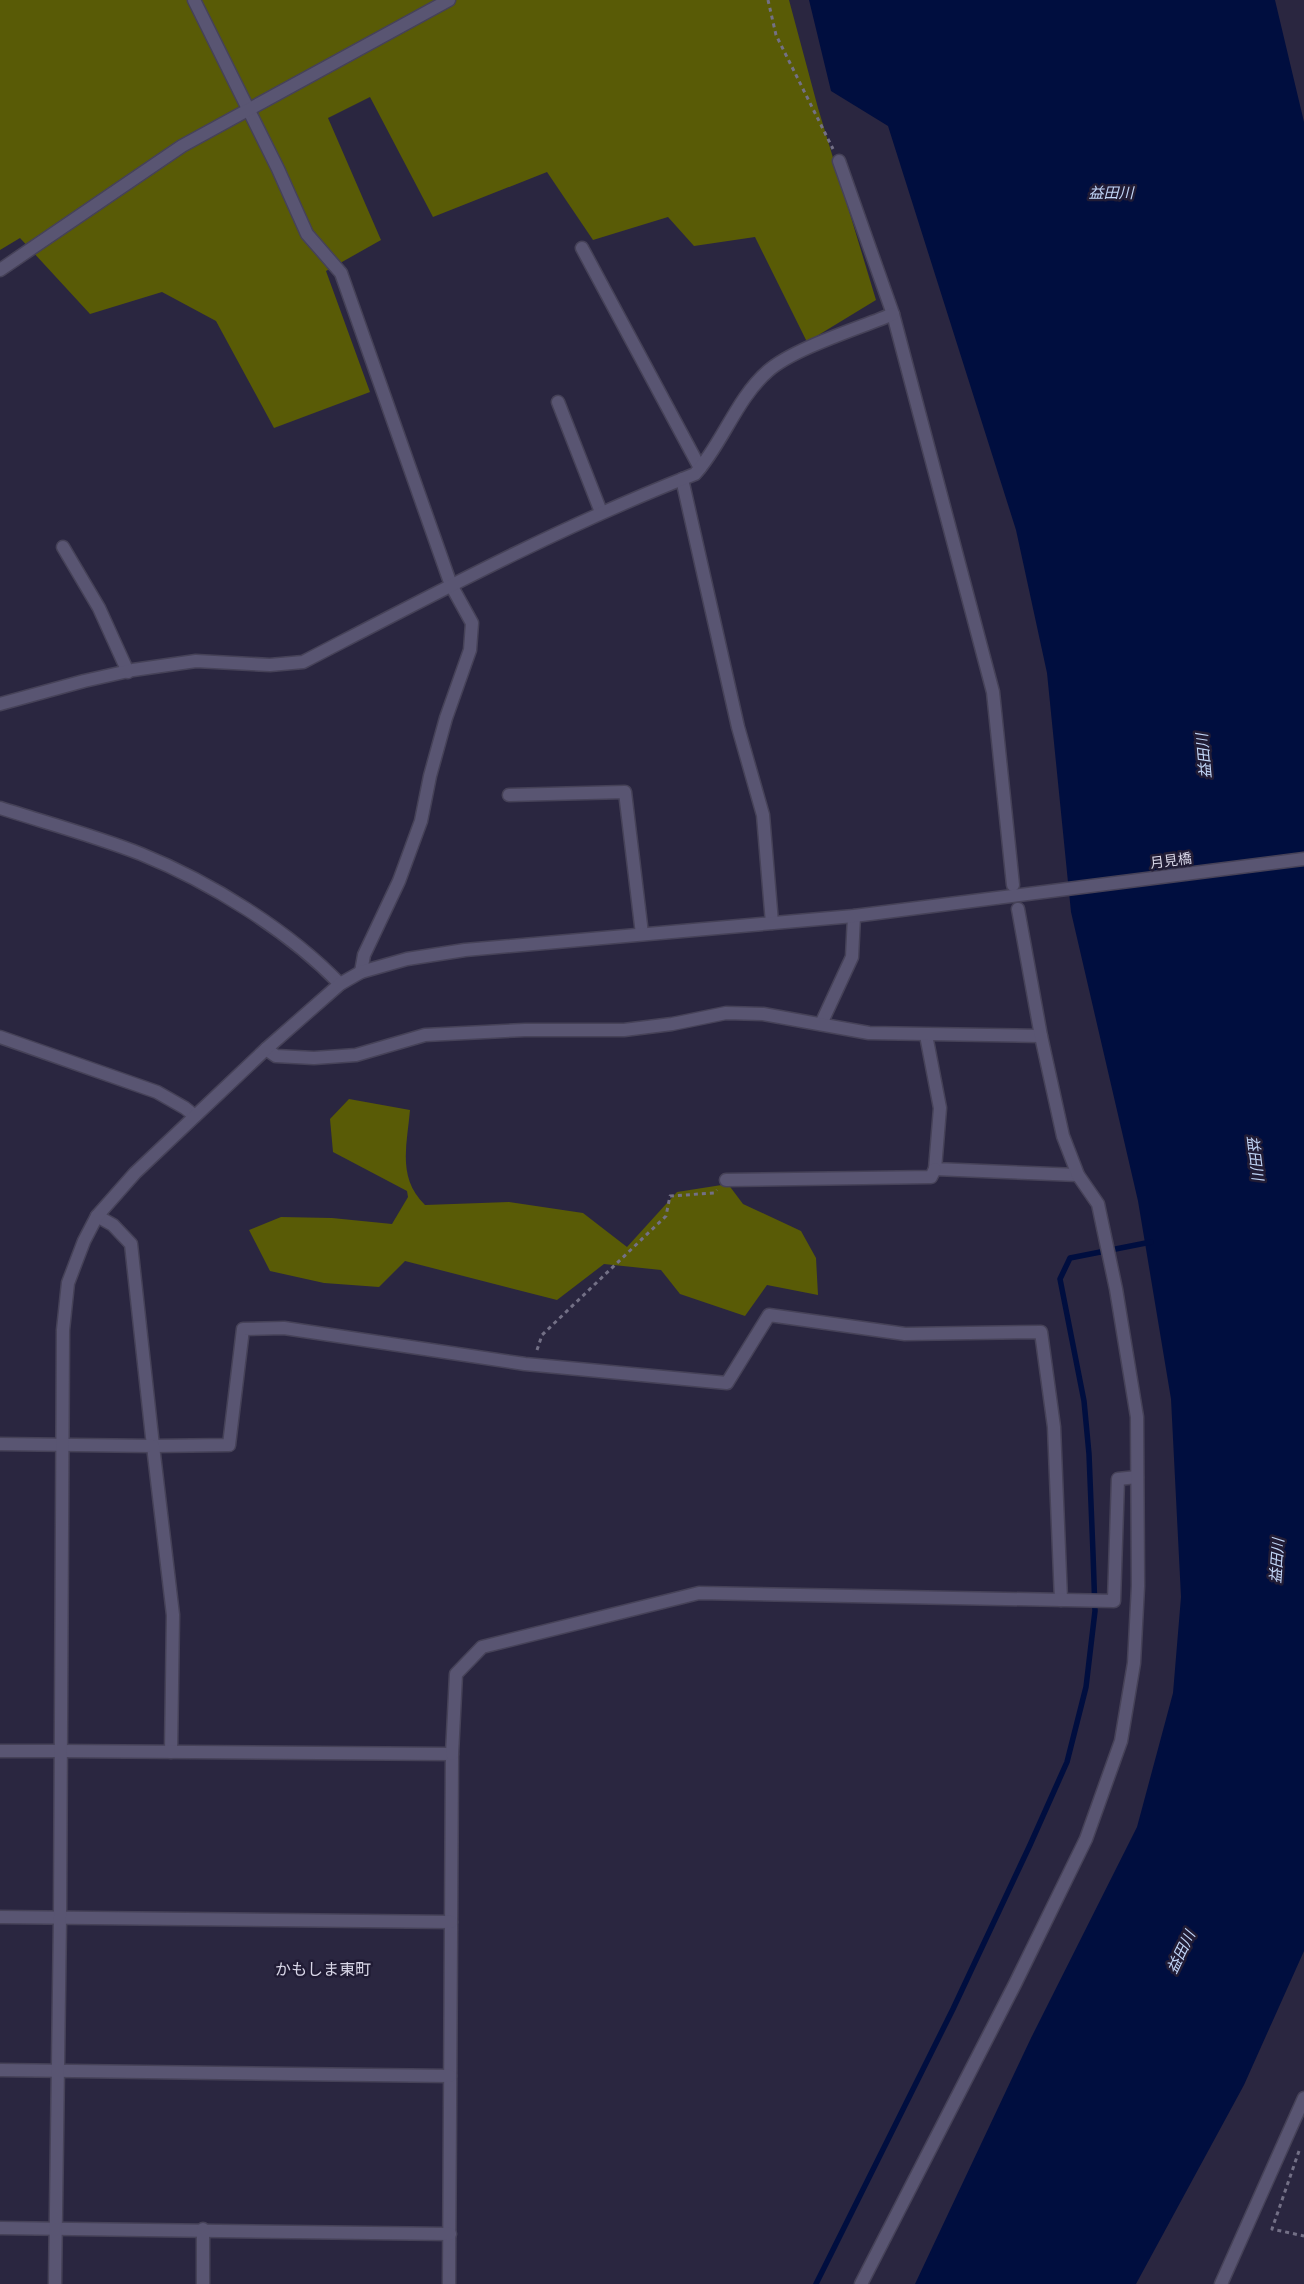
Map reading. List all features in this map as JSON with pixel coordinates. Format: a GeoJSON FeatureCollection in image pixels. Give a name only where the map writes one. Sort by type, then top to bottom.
{"type":"FeatureCollection","features":[{"type":"Feature","properties":{"kind":"street"},"geometry":{"type":"LineString","coordinates":[[194,0],[278,168],[307,234],[341,273],[451,585],[472,623],[470,650],[446,718],[430,776],[421,821],[399,881],[364,955],[361,972]]}},
{"type":"Feature","properties":{"kind":"street"},"geometry":{"type":"LineString","coordinates":[[0,270],[182,146],[449,0]]}},
{"type":"Feature","properties":{"kind":"street"},"geometry":{"type":"LineString","coordinates":[[839,161],[894,314],[993,692],[1014,885]]}},
{"type":"Feature","properties":{"kind":"street"},"geometry":{"type":"LineString","coordinates":[[582,248],[700,468]]}},
{"type":"Feature","properties":{"kind":"street"},"geometry":{"type":"LineString","coordinates":[[0,704],[128,672],[196,661],[270,665],[303,662],[516,551],[601,512],[695,474],[748,395],[768,371],[798,353],[894,314]]}},
{"type":"Feature","properties":{"kind":"street"},"geometry":{"type":"LineString","coordinates":[[558,402],[601,512]]}},
{"type":"Feature","properties":{"kind":"street"},"geometry":{"type":"LineString","coordinates":[[682,480],[738,727],[763,815],[772,923]]}},
{"type":"Feature","properties":{"kind":"street"},"geometry":{"type":"LineString","coordinates":[[63,547],[99,608],[128,672]]}},
{"type":"Feature","properties":{"kind":"street"},"geometry":{"type":"LineString","coordinates":[[509,795],[625,792],[642,934]]}},
{"type":"Feature","properties":{"kind":"street"},"geometry":{"type":"LineString","coordinates":[[0,808],[140,854],[202,882],[260,918],[324,968],[340,984]]}},
{"type":"Feature","properties":{"kind":"street","name":"月見橋"},"geometry":{"type":"LineString","coordinates":[[55,2284],[54,2228],[60,1918],[63,1330],[68,1283],[84,1240],[97,1216],[135,1173],[266,1049],[340,984],[361,972],[407,959],[465,950],[854,916],[1304,859]]}},
{"type":"Feature","properties":{"kind":"street"},"geometry":{"type":"LineString","coordinates":[[861,2284],[1015,1984],[1082,1847],[1121,1741],[1134,1663],[1138,1586],[1137,1417],[1116,1289],[1098,1204],[1078,1175],[1063,1136],[1041,1036],[1018,909]]}},
{"type":"Feature","properties":{"kind":"street"},"geometry":{"type":"LineString","coordinates":[[821,1024],[852,957],[854,916]]}},
{"type":"Feature","properties":{"kind":"street"},"geometry":{"type":"LineString","coordinates":[[266,1049],[276,1056],[314,1058],[356,1054],[425,1035],[478,1031],[624,1030],[672,1024],[726,1013],[763,1014],[869,1033],[1041,1036]]}},
{"type":"Feature","properties":{"kind":"street"},"geometry":{"type":"LineString","coordinates":[[726,1180],[932,1177],[935,1169],[940,1108],[926,1034]]}},
{"type":"Feature","properties":{"kind":"street"},"geometry":{"type":"LineString","coordinates":[[0,1037],[157,1092],[195,1116]]}},
{"type":"Feature","properties":{"kind":"street"},"geometry":{"type":"LineString","coordinates":[[935,1169],[1078,1175]]}},
{"type":"Feature","properties":{"kind":"street"},"geometry":{"type":"LineString","coordinates":[[97,1216],[113,1225],[131,1244],[172,1615],[171,1752]]}},
{"type":"Feature","properties":{"kind":"street"},"geometry":{"type":"LineString","coordinates":[[0,1444],[229,1445],[243,1329],[284,1328],[531,1364],[727,1383],[769,1315],[905,1334],[1041,1332],[1054,1427],[1061,1600]]}},
{"type":"Feature","properties":{"kind":"street"},"geometry":{"type":"LineString","coordinates":[[448,2284],[450,2234],[452,1754],[456,1674],[482,1647],[699,1593],[1114,1601],[1118,1479],[1137,1477]]}},
{"type":"Feature","properties":{"kind":"street"},"geometry":{"type":"LineString","coordinates":[[0,1751],[452,1754]]}},
{"type":"Feature","properties":{"kind":"street"},"geometry":{"type":"LineString","coordinates":[[0,1918],[451,1922]]}},
{"type":"Feature","properties":{"kind":"street"},"geometry":{"type":"LineString","coordinates":[[0,2070],[450,2076]]}},
{"type":"Feature","properties":{"kind":"street"},"geometry":{"type":"LineString","coordinates":[[1221,2284],[1304,2098]]}},
{"type":"Feature","properties":{"kind":"street"},"geometry":{"type":"LineString","coordinates":[[0,2228],[203,2229],[450,2234]]}},
{"type":"Feature","properties":{"kind":"street"},"geometry":{"type":"LineString","coordinates":[[203,2229],[203,2284]]}},
{"type":"Feature","properties":{"kind":"path"},"geometry":{"type":"LineString","coordinates":[[768,0],[776,35],[839,161]]}},
{"type":"Feature","properties":{"kind":"path"},"geometry":{"type":"LineString","coordinates":[[531,1364],[542,1335],[666,1216],[670,1196],[714,1193],[726,1180]]}},
{"type":"Feature","properties":{"kind":"path"},"geometry":{"type":"LineString","coordinates":[[1301,2148],[1272,2229],[1304,2236]]}},
{"type":"Feature","properties":{"kind":"shaded area"},"geometry":{"type":"Polygon","coordinates":[[[0,0],[789,0],[818,108],[876,300],[807,342],[755,237],[694,246],[668,217],[593,240],[547,172],[433,217],[370,97],[328,118],[381,240],[326,271],[370,392],[274,428],[216,321],[162,292],[90,314],[20,238],[0,250],[0,0]]]}},
{"type":"Feature","properties":{"kind":"shaded area"},"geometry":{"type":"Polygon","coordinates":[[[349,1099],[410,1110],[406,1148],[407,1172],[410,1184],[416,1195],[425,1205],[509,1202],[583,1213],[627,1247],[677,1192],[728,1184],[743,1204],[801,1231],[816,1258],[818,1295],[767,1285],[745,1316],[680,1294],[661,1270],[604,1264],[557,1300],[405,1261],[379,1287],[324,1283],[270,1271],[249,1230],[281,1217],[332,1218],[392,1224],[408,1197],[407,1191],[333,1152],[330,1119],[349,1099]]]}},
{"type":"Feature","properties":{"kind":"water","name":"益田川"},"geometry":{"type":"Polygon","coordinates":[[[809,0],[1275,0],[1304,122],[1304,1951],[1244,2085],[1136,2284],[915,2284],[1031,2038],[1137,1827],[1173,1693],[1181,1597],[1171,1399],[1138,1201],[1071,912],[1047,673],[1016,530],[888,126],[831,91],[809,0]]]}},
{"type":"Feature","properties":{"kind":"waterway"},"geometry":{"type":"LineString","coordinates":[[816,2284],[953,2009],[1067,1762],[1086,1687],[1095,1611],[1089,1454],[1084,1401],[1060,1279],[1070,1258],[1151,1242]]}},
{"type":"Feature","properties":{"kind":"district","name":"かもしま東町"},"geometry":{"type":"Point","coordinates":[323,1969]}}]}
